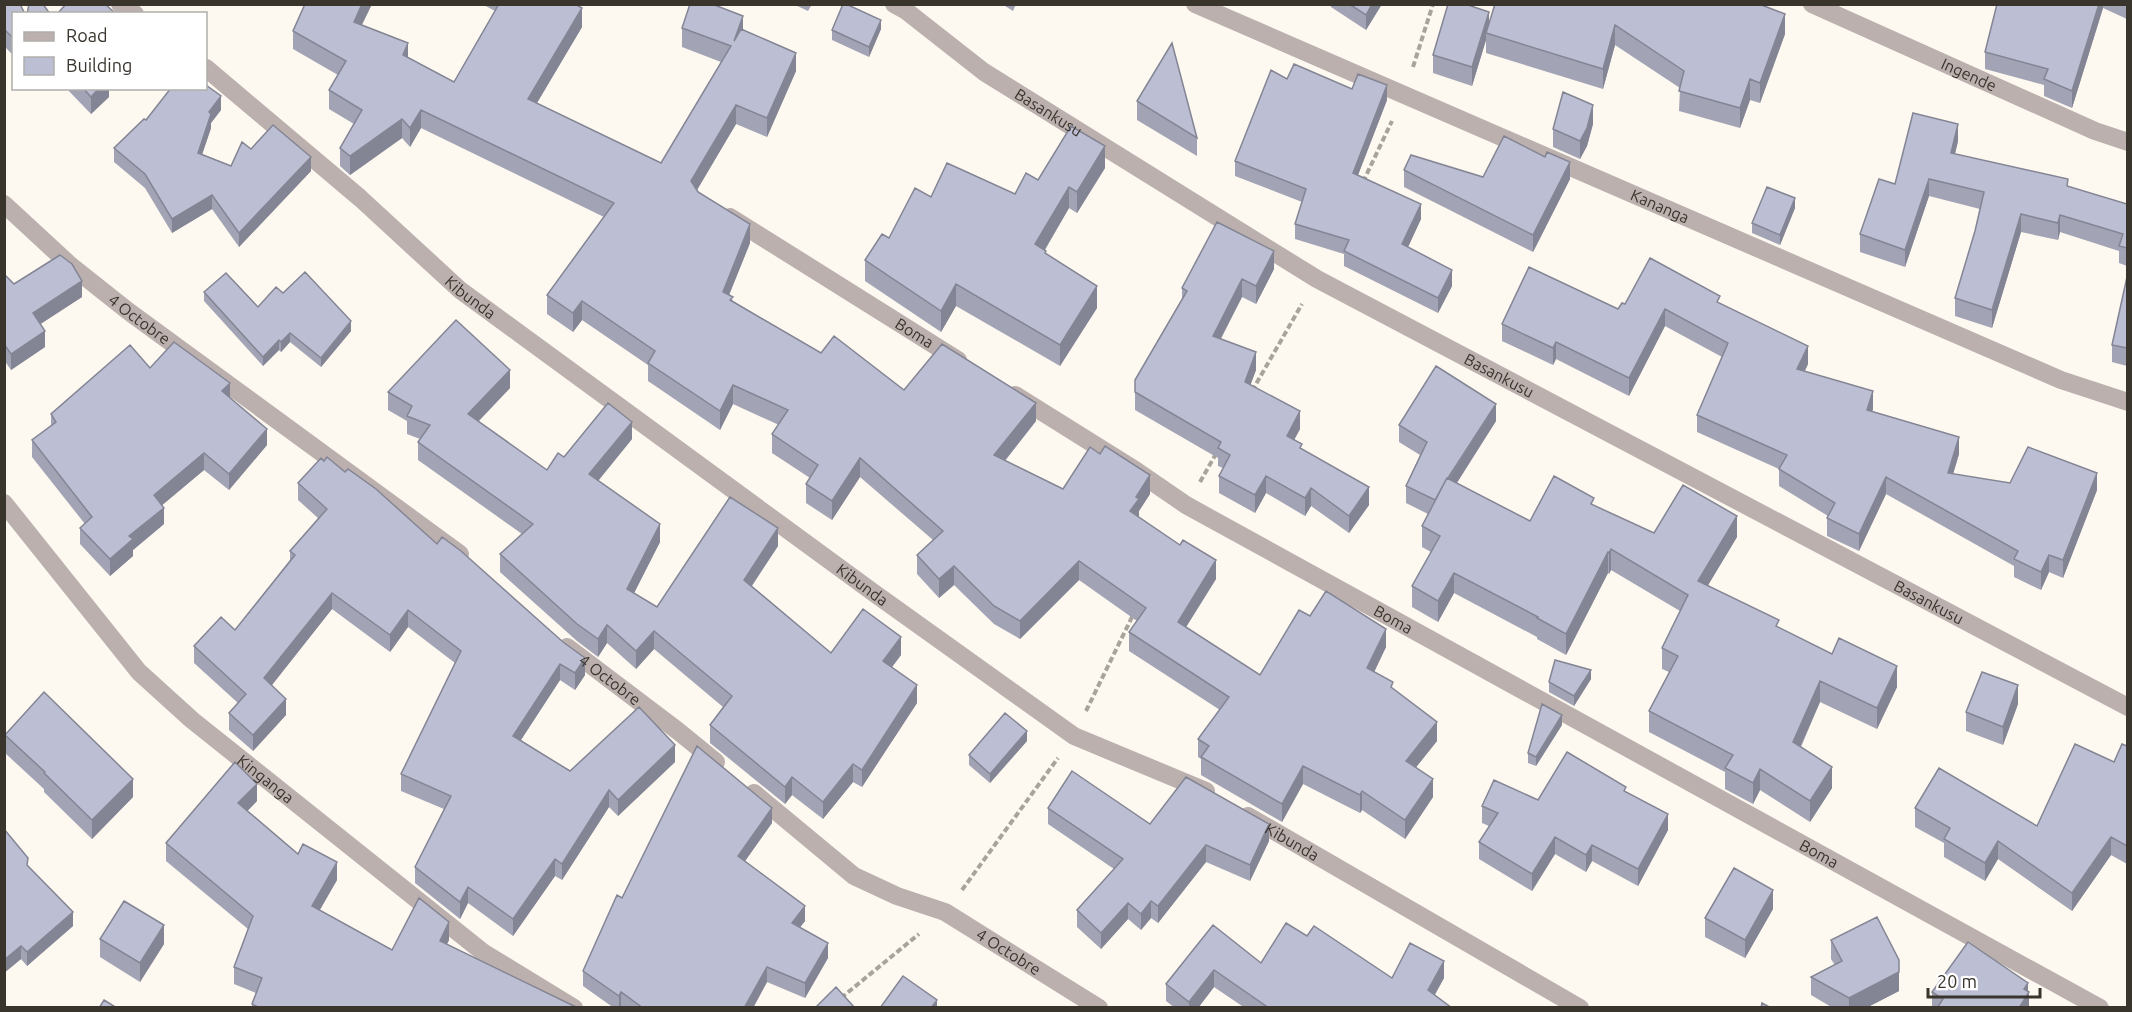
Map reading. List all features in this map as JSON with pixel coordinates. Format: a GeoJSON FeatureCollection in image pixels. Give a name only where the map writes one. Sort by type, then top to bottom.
{"type":"FeatureCollection","features":[{"type":"Feature","properties":{"kind":"street","name":"Kananga"},"geometry":{"type":"LineString","coordinates":[[1195,4],[2061,380],[2127,402]]}},
{"type":"Feature","properties":{"kind":"street","name":"Ingende"},"geometry":{"type":"LineString","coordinates":[[1812,4],[2095,131],[2127,142]]}},
{"type":"Feature","properties":{"kind":"street","name":"Basankusu"},"geometry":{"type":"LineString","coordinates":[[902,6],[984,72],[1317,279],[2127,707]]}},
{"type":"Feature","properties":{"kind":"street","name":"Kibunda"},"geometry":{"type":"LineString","coordinates":[[207,69],[360,198],[460,290],[864,586],[1074,736],[1197,786],[1217,798]]}},
{"type":"Feature","properties":{"kind":"street","name":"4 Octobre"},"geometry":{"type":"LineString","coordinates":[[4,204],[70,265],[128,311],[476,567]]}},
{"type":"Feature","properties":{"kind":"street","name":"Boma"},"geometry":{"type":"LineString","coordinates":[[714,207],[975,370]]}},
{"type":"Feature","properties":{"kind":"street","name":"Boma"},"geometry":{"type":"LineString","coordinates":[[1005,389],[1135,470],[1186,505],[2100,1008]]}},
{"type":"Feature","properties":{"kind":"street","name":"Kinganga"},"geometry":{"type":"LineString","coordinates":[[4,503],[139,672],[192,720],[484,953],[574,1008]]}},
{"type":"Feature","properties":{"kind":"street","name":"4 Octobre"},"geometry":{"type":"LineString","coordinates":[[553,635],[678,731],[854,876],[897,896],[945,912],[1099,1008]]}},
{"type":"Feature","properties":{"kind":"street","name":"Kibunda"},"geometry":{"type":"LineString","coordinates":[[1238,810],[1580,1008]]}},
{"type":"Feature","properties":{"kind":"path"},"geometry":{"type":"LineString","coordinates":[[1358,193],[1404,96],[1433,4]]}},
{"type":"Feature","properties":{"kind":"path"},"geometry":{"type":"LineString","coordinates":[[1252,392],[1317,279]]}},
{"type":"Feature","properties":{"kind":"path"},"geometry":{"type":"LineString","coordinates":[[1186,505],[1222,444]]}},
{"type":"Feature","properties":{"kind":"path"},"geometry":{"type":"LineString","coordinates":[[838,1000],[945,912],[1074,736],[1135,610]]}},
{"type":"Feature","properties":{"kind":"building"},"geometry":{"type":"Polygon","coordinates":[[[4,4],[20,4],[24,12],[12,12],[12,37],[4,29],[4,4]]]}},
{"type":"Feature","properties":{"kind":"building"},"geometry":{"type":"Polygon","coordinates":[[[29,4],[43,4],[49,12],[27,12],[29,4]]]}},
{"type":"Feature","properties":{"kind":"building"},"geometry":{"type":"Polygon","coordinates":[[[66,4],[105,4],[114,12],[59,12],[66,4]]]}},
{"type":"Feature","properties":{"kind":"building"},"geometry":{"type":"Polygon","coordinates":[[[305,4],[362,4],[354,22],[408,43],[403,55],[454,82],[499,4],[575,4],[582,8],[528,99],[661,163],[731,46],[682,28],[690,4],[712,4],[743,16],[734,41],[741,29],[796,53],[767,118],[736,105],[691,181],[698,192],[750,224],[723,292],[733,297],[730,300],[821,353],[834,336],[904,390],[942,344],[1036,403],[994,455],[1063,489],[1090,447],[1100,454],[1105,446],[1150,475],[1136,497],[1139,499],[1130,511],[1180,545],[1183,540],[1216,560],[1178,622],[1260,675],[1299,610],[1310,616],[1326,591],[1386,629],[1367,668],[1393,682],[1391,687],[1437,722],[1406,761],[1433,779],[1405,820],[1362,791],[1360,795],[1303,766],[1282,804],[1201,757],[1209,746],[1198,739],[1229,697],[1129,632],[1146,608],[1079,561],[1020,621],[994,606],[954,566],[939,579],[917,555],[943,531],[860,458],[832,501],[806,484],[818,465],[772,434],[788,410],[733,385],[720,411],[648,363],[655,351],[582,301],[573,313],[547,295],[614,203],[421,110],[410,128],[402,119],[350,156],[340,148],[362,110],[329,90],[346,61],[293,31],[305,4]]]}},
{"type":"Feature","properties":{"kind":"building"},"geometry":{"type":"Polygon","coordinates":[[[843,4],[881,20],[869,47],[832,30],[843,4]]]}},
{"type":"Feature","properties":{"kind":"building"},"geometry":{"type":"Polygon","coordinates":[[[1349,4],[1372,4],[1366,15],[1349,4]]]}},
{"type":"Feature","properties":{"kind":"building"},"geometry":{"type":"Polygon","coordinates":[[[1448,4],[1465,4],[1489,12],[1472,67],[1433,55],[1448,4]]]}},
{"type":"Feature","properties":{"kind":"building"},"geometry":{"type":"Polygon","coordinates":[[[1495,4],[1759,4],[1785,14],[1760,83],[1750,79],[1740,108],[1679,91],[1684,71],[1615,25],[1603,69],[1486,33],[1495,4]]]}},
{"type":"Feature","properties":{"kind":"building"},"geometry":{"type":"Polygon","coordinates":[[[1997,4],[2099,4],[2072,91],[2044,79],[2048,69],[1985,52],[1997,4]]]}},
{"type":"Feature","properties":{"kind":"building"},"geometry":{"type":"Polygon","coordinates":[[[1172,43],[1197,138],[1137,101],[1172,43]]]}},
{"type":"Feature","properties":{"kind":"building"},"geometry":{"type":"Polygon","coordinates":[[[1294,64],[1352,89],[1358,74],[1387,85],[1353,173],[1421,204],[1402,244],[1452,270],[1438,298],[1344,251],[1349,240],[1295,224],[1306,189],[1235,161],[1271,70],[1287,79],[1294,64]]]}},
{"type":"Feature","properties":{"kind":"building"},"geometry":{"type":"Polygon","coordinates":[[[207,86],[221,96],[209,112],[211,114],[198,153],[231,166],[242,142],[251,149],[273,125],[311,157],[239,233],[212,195],[172,219],[145,174],[114,148],[144,119],[146,120],[169,90],[207,90],[207,86]]]}},
{"type":"Feature","properties":{"kind":"building"},"geometry":{"type":"Polygon","coordinates":[[[85,90],[97,90],[91,97],[85,90]]]}},
{"type":"Feature","properties":{"kind":"building"},"geometry":{"type":"Polygon","coordinates":[[[1563,92],[1593,105],[1587,128],[1580,141],[1553,129],[1563,92]]]}},
{"type":"Feature","properties":{"kind":"building"},"geometry":{"type":"Polygon","coordinates":[[[1913,113],[1958,124],[1951,153],[2068,179],[2067,186],[2127,204],[2127,248],[2119,246],[2123,234],[2060,215],[2058,223],[2021,214],[1992,310],[1955,298],[1984,192],[1929,179],[1905,250],[1860,234],[1879,179],[1895,184],[1913,113]]]}},
{"type":"Feature","properties":{"kind":"building"},"geometry":{"type":"Polygon","coordinates":[[[1071,126],[1105,146],[1077,192],[1069,187],[1035,244],[1046,251],[1045,253],[1097,286],[1060,345],[956,284],[941,311],[865,260],[882,234],[889,238],[915,188],[931,197],[947,163],[1015,194],[1026,173],[1038,180],[1071,126]]]}},
{"type":"Feature","properties":{"kind":"building"},"geometry":{"type":"Polygon","coordinates":[[[1504,136],[1545,157],[1547,152],[1570,162],[1533,235],[1404,170],[1411,155],[1483,177],[1504,136]]]}},
{"type":"Feature","properties":{"kind":"building"},"geometry":{"type":"Polygon","coordinates":[[[1767,187],[1795,198],[1780,235],[1752,223],[1767,187]]]}},
{"type":"Feature","properties":{"kind":"building"},"geometry":{"type":"Polygon","coordinates":[[[1217,222],[1274,251],[1256,286],[1242,279],[1213,336],[1256,352],[1245,382],[1300,411],[1287,436],[1302,444],[1300,448],[1369,487],[1349,516],[1311,488],[1305,498],[1266,476],[1255,495],[1219,476],[1230,455],[1218,448],[1221,442],[1135,392],[1135,380],[1187,291],[1182,288],[1217,222]]]}},
{"type":"Feature","properties":{"kind":"building"},"geometry":{"type":"Polygon","coordinates":[[[60,255],[72,264],[82,281],[33,313],[45,331],[11,354],[4,344],[4,274],[14,284],[60,255]]]}},
{"type":"Feature","properties":{"kind":"building"},"geometry":{"type":"Polygon","coordinates":[[[1650,258],[1720,296],[1717,302],[1808,346],[1797,369],[1873,391],[1867,410],[1959,437],[1948,473],[2010,483],[2028,447],[2097,473],[2063,560],[2049,555],[2041,572],[2014,559],[2018,551],[1886,477],[1859,534],[1827,518],[1835,503],[1779,469],[1787,455],[1697,415],[1728,343],[1665,309],[1629,378],[1556,342],[1553,348],[1502,324],[1529,267],[1618,309],[1622,303],[1625,304],[1650,258]]]}},
{"type":"Feature","properties":{"kind":"building"},"geometry":{"type":"Polygon","coordinates":[[[305,272],[351,321],[321,358],[290,333],[281,342],[279,340],[263,357],[204,292],[226,273],[258,307],[276,287],[283,293],[305,272]]]}},
{"type":"Feature","properties":{"kind":"building"},"geometry":{"type":"Polygon","coordinates":[[[2127,277],[2127,348],[2112,345],[2127,277]]]}},
{"type":"Feature","properties":{"kind":"building"},"geometry":{"type":"Polygon","coordinates":[[[456,320],[510,370],[468,414],[547,470],[558,453],[564,457],[608,403],[632,422],[589,474],[660,524],[627,589],[657,607],[730,497],[778,528],[744,580],[831,653],[863,609],[901,637],[883,661],[917,685],[862,770],[853,764],[823,802],[792,777],[785,787],[710,725],[732,696],[654,631],[636,651],[607,625],[598,639],[577,624],[500,554],[533,524],[418,442],[430,425],[407,416],[412,406],[388,392],[456,320]]]}},
{"type":"Feature","properties":{"kind":"building"},"geometry":{"type":"Polygon","coordinates":[[[174,342],[230,383],[222,391],[267,429],[229,474],[204,453],[154,495],[164,508],[129,536],[133,539],[110,559],[80,528],[92,517],[32,440],[56,422],[51,414],[130,345],[150,368],[174,342]]]}},
{"type":"Feature","properties":{"kind":"building"},"geometry":{"type":"Polygon","coordinates":[[[1436,366],[1496,404],[1435,500],[1406,486],[1427,442],[1399,425],[1436,366]]]}},
{"type":"Feature","properties":{"kind":"building"},"geometry":{"type":"Polygon","coordinates":[[[327,457],[345,472],[348,469],[376,489],[437,544],[442,537],[461,551],[563,642],[585,658],[575,673],[560,664],[513,736],[570,771],[639,707],[675,745],[618,800],[609,790],[562,864],[555,859],[513,919],[468,887],[460,902],[415,867],[451,796],[401,774],[461,651],[408,610],[390,635],[332,593],[264,678],[286,699],[253,735],[229,713],[246,694],[194,646],[221,617],[235,630],[295,555],[290,551],[327,509],[298,483],[321,458],[324,461],[327,457]]]}},
{"type":"Feature","properties":{"kind":"building"},"geometry":{"type":"Polygon","coordinates":[[[1554,476],[1594,498],[1591,504],[1654,533],[1683,485],[1737,516],[1698,581],[1779,620],[1776,626],[1832,654],[1839,638],[1897,666],[1877,708],[1820,681],[1793,742],[1832,767],[1810,801],[1760,769],[1753,783],[1725,768],[1733,755],[1649,711],[1678,656],[1662,648],[1688,595],[1611,549],[1566,634],[1454,573],[1438,601],[1412,586],[1440,536],[1422,526],[1447,478],[1530,521],[1554,476]]]}},
{"type":"Feature","properties":{"kind":"building"},"geometry":{"type":"Polygon","coordinates":[[[1555,660],[1591,670],[1574,696],[1549,682],[1555,660]]]}},
{"type":"Feature","properties":{"kind":"building"},"geometry":{"type":"Polygon","coordinates":[[[1982,672],[2018,685],[2003,727],[1966,712],[1982,672]]]}},
{"type":"Feature","properties":{"kind":"building"},"geometry":{"type":"Polygon","coordinates":[[[44,692],[133,779],[92,820],[5,735],[44,692]]]}},
{"type":"Feature","properties":{"kind":"building"},"geometry":{"type":"Polygon","coordinates":[[[1542,704],[1562,715],[1536,757],[1528,753],[1542,704]]]}},
{"type":"Feature","properties":{"kind":"building"},"geometry":{"type":"Polygon","coordinates":[[[1005,713],[1027,731],[990,774],[969,755],[1005,713]]]}},
{"type":"Feature","properties":{"kind":"building"},"geometry":{"type":"Polygon","coordinates":[[[2075,744],[2114,762],[2122,744],[2127,746],[2127,846],[2111,837],[2072,893],[1998,841],[1985,863],[1944,839],[1950,828],[1915,808],[1939,768],[2037,826],[2075,744]]]}},
{"type":"Feature","properties":{"kind":"building"},"geometry":{"type":"Polygon","coordinates":[[[697,746],[772,808],[738,856],[805,906],[792,923],[828,943],[805,983],[767,967],[744,1008],[643,1008],[621,992],[619,996],[583,971],[617,895],[622,898],[697,746]]]}},
{"type":"Feature","properties":{"kind":"building"},"geometry":{"type":"Polygon","coordinates":[[[1567,752],[1626,787],[1624,791],[1668,814],[1638,869],[1592,845],[1586,855],[1555,837],[1532,874],[1479,842],[1498,813],[1482,806],[1494,780],[1538,800],[1567,752]]]}},
{"type":"Feature","properties":{"kind":"building"},"geometry":{"type":"Polygon","coordinates":[[[235,762],[257,784],[238,803],[298,854],[303,844],[337,862],[312,906],[392,950],[419,898],[449,922],[440,941],[578,1008],[260,1008],[252,1004],[262,978],[234,967],[253,916],[166,843],[235,762]]]}},
{"type":"Feature","properties":{"kind":"building"},"geometry":{"type":"Polygon","coordinates":[[[1072,771],[1150,824],[1186,777],[1269,824],[1250,865],[1206,845],[1158,906],[1151,901],[1141,914],[1128,903],[1101,933],[1077,910],[1123,859],[1048,808],[1072,771]]]}},
{"type":"Feature","properties":{"kind":"building"},"geometry":{"type":"Polygon","coordinates":[[[4,829],[28,858],[27,865],[73,912],[27,952],[21,946],[4,960],[4,829]]]}},
{"type":"Feature","properties":{"kind":"building"},"geometry":{"type":"Polygon","coordinates":[[[1734,868],[1773,890],[1745,940],[1705,918],[1734,868]]]}},
{"type":"Feature","properties":{"kind":"building"},"geometry":{"type":"Polygon","coordinates":[[[124,901],[164,925],[140,963],[100,939],[124,901]]]}},
{"type":"Feature","properties":{"kind":"building"},"geometry":{"type":"Polygon","coordinates":[[[1877,917],[1899,960],[1899,972],[1849,998],[1811,977],[1842,961],[1831,940],[1877,917]]]}},
{"type":"Feature","properties":{"kind":"building"},"geometry":{"type":"Polygon","coordinates":[[[1286,923],[1307,936],[1314,926],[1392,978],[1410,943],[1444,961],[1428,990],[1452,1008],[1269,1008],[1214,970],[1189,1002],[1166,984],[1213,925],[1261,963],[1286,923]]]}},
{"type":"Feature","properties":{"kind":"building"},"geometry":{"type":"Polygon","coordinates":[[[1968,942],[2028,983],[2024,989],[2029,992],[2019,1008],[1937,1008],[1943,999],[1932,992],[1968,942]]]}},
{"type":"Feature","properties":{"kind":"building"},"geometry":{"type":"Polygon","coordinates":[[[903,976],[937,1000],[931,1008],[880,1008],[903,976]]]}},
{"type":"Feature","properties":{"kind":"building"},"geometry":{"type":"Polygon","coordinates":[[[836,987],[855,1008],[815,1008],[836,987]]]}},
{"type":"Feature","properties":{"kind":"building"},"geometry":{"type":"Polygon","coordinates":[[[104,1000],[117,1008],[99,1008],[104,1000]]]}},
{"type":"Feature","properties":{"kind":"building"},"geometry":{"type":"Polygon","coordinates":[[[1762,1003],[1771,1008],[1761,1008],[1762,1003]]]}}]}
